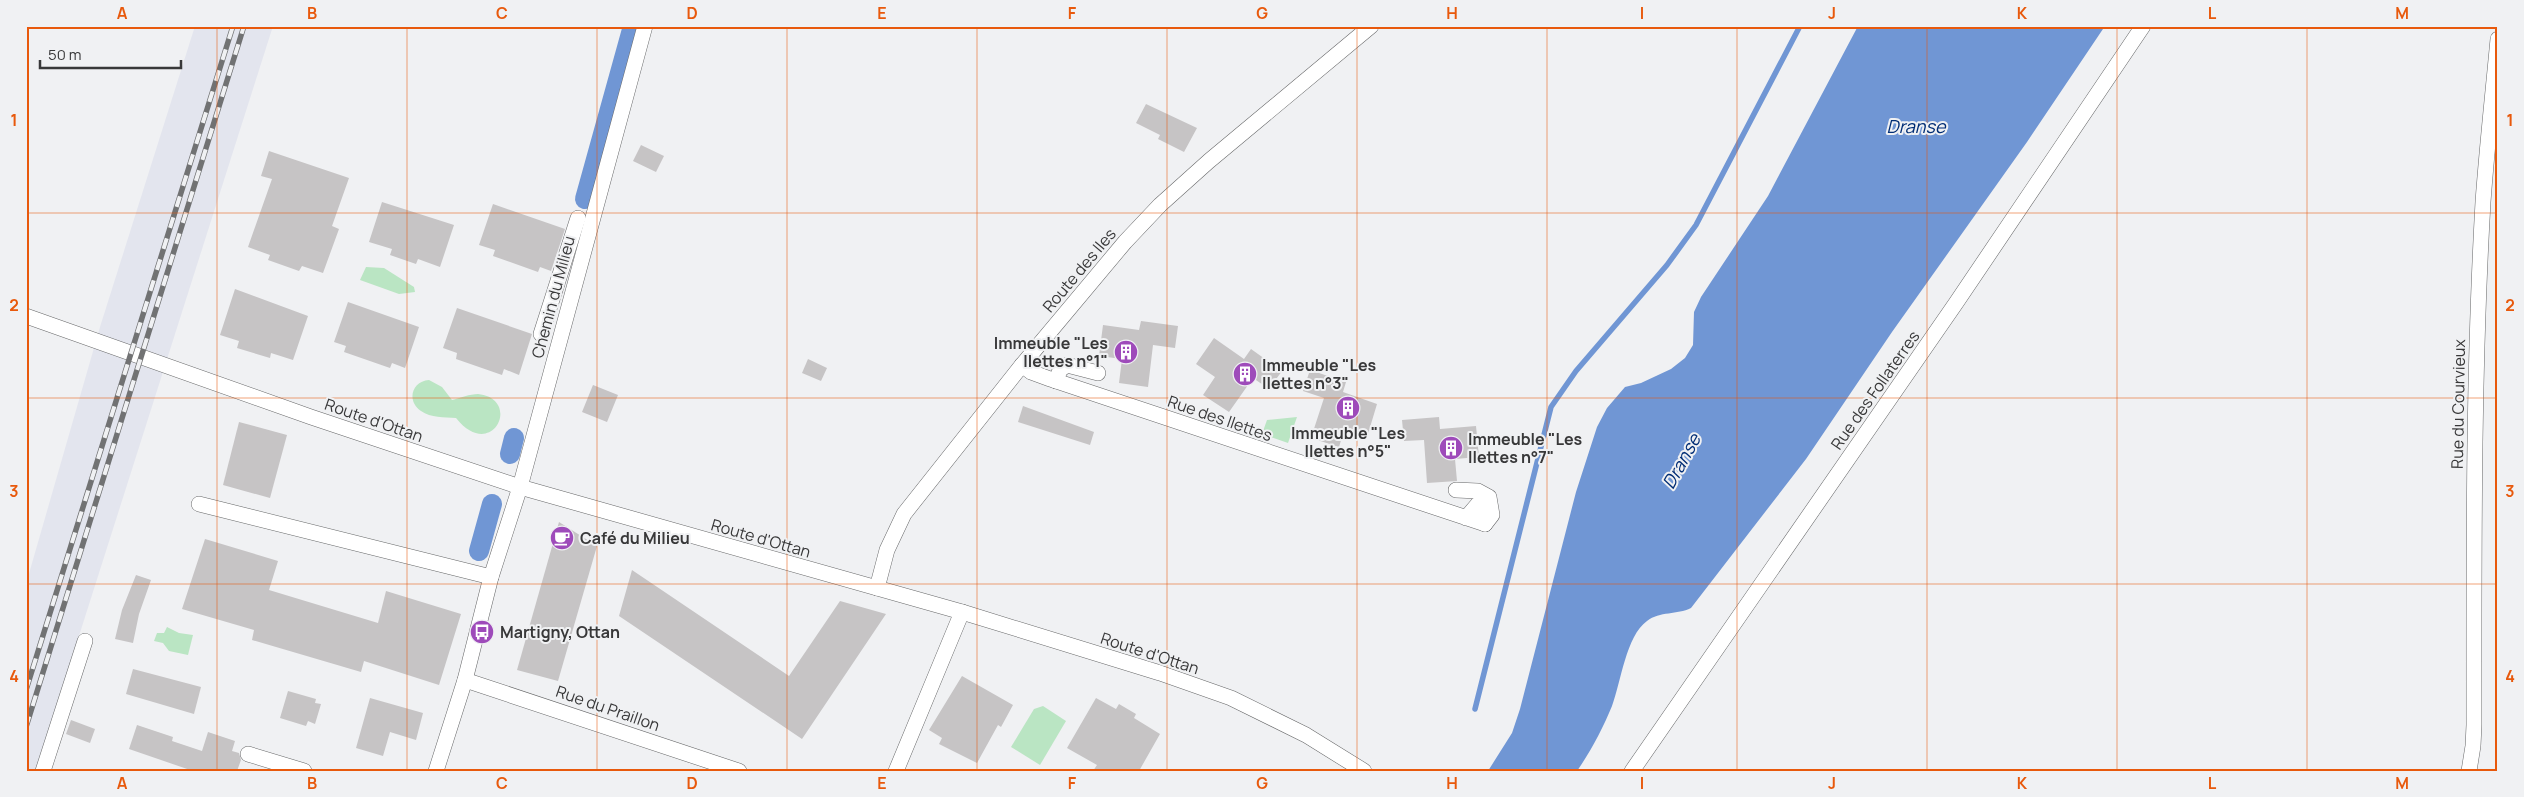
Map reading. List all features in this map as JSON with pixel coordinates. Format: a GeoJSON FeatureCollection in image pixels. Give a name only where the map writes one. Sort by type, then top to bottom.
{"type":"FeatureCollection","features":[{"type":"Feature","properties":{"kind":"street","name":"Chemin du Milieu"},"geometry":{"type":"LineString","coordinates":[[436,771],[465,680],[491,577],[520,487],[644,26]]}},
{"type":"Feature","properties":{"kind":"street","name":"Route des Iles"},"geometry":{"type":"LineString","coordinates":[[877,588],[887,550],[904,514],[1022,365],[1112,257],[1160,205],[1209,161],[1371,26]]}},
{"type":"Feature","properties":{"kind":"street","name":"Rue des Follaterres"},"geometry":{"type":"LineString","coordinates":[[1632,771],[1956,304],[2143,26]]}},
{"type":"Feature","properties":{"kind":"street","name":"Rue du Courvieux"},"geometry":{"type":"LineString","coordinates":[[2469,771],[2474,746],[2474,498],[2477,346],[2484,200],[2498,39]]}},
{"type":"Feature","properties":{"kind":"street"},"geometry":{"type":"LineString","coordinates":[[541,334],[578,218]]}},
{"type":"Feature","properties":{"kind":"street","name":"Route d'Ottan"},"geometry":{"type":"LineString","coordinates":[[26,316],[311,417],[520,487],[962,612],[1152,670],[1231,698],[1306,735],[1364,771]]}},
{"type":"Feature","properties":{"kind":"street"},"geometry":{"type":"LineString","coordinates":[[1056,381],[1060,370],[1067,364],[1098,374]]}},
{"type":"Feature","properties":{"kind":"street","name":"Rue des Ilettes"},"geometry":{"type":"LineString","coordinates":[[1022,365],[1031,372],[1056,381],[1466,518],[1478,504],[1485,524],[1492,515],[1489,497],[1478,491],[1456,490]]}},
{"type":"Feature","properties":{"kind":"street"},"geometry":{"type":"LineString","coordinates":[[199,504],[491,577]]}},
{"type":"Feature","properties":{"kind":"street"},"geometry":{"type":"LineString","coordinates":[[896,771],[962,612]]}},
{"type":"Feature","properties":{"kind":"street"},"geometry":{"type":"LineString","coordinates":[[43,771],[85,641]]}},
{"type":"Feature","properties":{"kind":"street","name":"Rue du Praillon"},"geometry":{"type":"LineString","coordinates":[[465,680],[739,771]]}},
{"type":"Feature","properties":{"kind":"street"},"geometry":{"type":"LineString","coordinates":[[248,754],[304,771]]}},
{"type":"Feature","properties":{"kind":"shaded area"},"geometry":{"type":"Polygon","coordinates":[[[195,26],[273,26],[36,771],[26,771],[26,584],[100,327],[195,26]]]}},
{"type":"Feature","properties":{"kind":"green space"},"geometry":{"type":"Polygon","coordinates":[[[366,267],[384,268],[414,287],[415,292],[399,294],[360,280],[366,267]]]}},
{"type":"Feature","properties":{"kind":"green space"},"geometry":{"type":"Polygon","coordinates":[[[429,380],[442,387],[452,400],[478,394],[491,398],[499,406],[500,416],[497,425],[491,432],[481,434],[469,430],[456,418],[433,416],[421,411],[416,407],[412,397],[413,392],[418,384],[429,380]]]}},
{"type":"Feature","properties":{"kind":"green space"},"geometry":{"type":"Polygon","coordinates":[[[1297,417],[1288,443],[1262,434],[1267,420],[1297,417]]]}},
{"type":"Feature","properties":{"kind":"green space"},"geometry":{"type":"Polygon","coordinates":[[[167,627],[179,633],[193,635],[188,655],[169,651],[163,643],[154,641],[157,633],[164,633],[167,627]]]}},
{"type":"Feature","properties":{"kind":"green space"},"geometry":{"type":"Polygon","coordinates":[[[1043,706],[1066,721],[1040,765],[1011,747],[1034,709],[1043,706]]]}},
{"type":"Feature","properties":{"kind":"water","name":"Dranse"},"geometry":{"type":"Polygon","coordinates":[[[1858,26],[2105,26],[2027,142],[1892,332],[1806,459],[1691,608],[1657,616],[1647,621],[1640,628],[1629,648],[1612,706],[1601,731],[1577,771],[1488,771],[1512,733],[1520,709],[1576,492],[1597,427],[1607,408],[1625,387],[1641,383],[1671,369],[1685,358],[1693,345],[1694,312],[1701,297],[1768,196],[1858,26]]]}},
{"type":"Feature","properties":{"kind":"building"},"geometry":{"type":"Polygon","coordinates":[[[1146,104],[1197,128],[1184,152],[1158,139],[1160,135],[1136,123],[1146,104]]]}},
{"type":"Feature","properties":{"kind":"building"},"geometry":{"type":"Polygon","coordinates":[[[641,145],[664,156],[656,172],[633,161],[641,145]]]}},
{"type":"Feature","properties":{"kind":"building"},"geometry":{"type":"Polygon","coordinates":[[[269,151],[349,178],[332,226],[339,229],[323,273],[302,266],[299,271],[268,260],[270,255],[248,247],[272,179],[261,176],[269,151]]]}},
{"type":"Feature","properties":{"kind":"building"},"geometry":{"type":"Polygon","coordinates":[[[382,202],[454,225],[440,267],[418,259],[416,264],[390,255],[392,249],[369,242],[382,202]]]}},
{"type":"Feature","properties":{"kind":"building"},"geometry":{"type":"Polygon","coordinates":[[[493,204],[565,229],[551,271],[540,267],[538,272],[493,256],[495,250],[479,245],[493,204]]]}},
{"type":"Feature","properties":{"kind":"building"},"geometry":{"type":"Polygon","coordinates":[[[235,289],[308,316],[293,360],[271,353],[270,358],[237,348],[239,341],[220,335],[235,289]]]}},
{"type":"Feature","properties":{"kind":"building"},"geometry":{"type":"Polygon","coordinates":[[[348,302],[419,327],[405,368],[392,363],[390,368],[344,352],[346,346],[334,342],[348,302]]]}},
{"type":"Feature","properties":{"kind":"building"},"geometry":{"type":"Polygon","coordinates":[[[457,308],[532,334],[519,375],[504,369],[502,375],[456,359],[457,353],[443,348],[457,308]]]}},
{"type":"Feature","properties":{"kind":"building","name":"Immeuble \"Les Ilettes n°1\""},"geometry":{"type":"Polygon","coordinates":[[[1141,321],[1178,326],[1175,348],[1153,345],[1148,387],[1119,383],[1122,359],[1099,356],[1103,325],[1139,330],[1141,321]]]}},
{"type":"Feature","properties":{"kind":"building","name":"Immeuble \"Les Ilettes n°3\""},"geometry":{"type":"Polygon","coordinates":[[[1214,338],[1244,359],[1251,349],[1282,371],[1269,389],[1253,378],[1229,412],[1203,395],[1215,377],[1196,364],[1214,338]]]}},
{"type":"Feature","properties":{"kind":"building"},"geometry":{"type":"Polygon","coordinates":[[[808,359],[827,368],[821,381],[802,373],[808,359]]]}},
{"type":"Feature","properties":{"kind":"building","name":"Immeuble \"Les Ilettes n°5\""},"geometry":{"type":"Polygon","coordinates":[[[1310,370],[1346,382],[1343,392],[1377,404],[1368,434],[1345,427],[1339,447],[1311,438],[1324,398],[1303,391],[1310,370]]]}},
{"type":"Feature","properties":{"kind":"building"},"geometry":{"type":"Polygon","coordinates":[[[593,385],[618,395],[607,422],[582,412],[593,385]]]}},
{"type":"Feature","properties":{"kind":"building"},"geometry":{"type":"Polygon","coordinates":[[[1023,406],[1094,432],[1090,445],[1018,422],[1023,406]]]}},
{"type":"Feature","properties":{"kind":"building","name":"Immeuble \"Les Ilettes n°7\""},"geometry":{"type":"Polygon","coordinates":[[[1439,417],[1440,429],[1476,426],[1479,457],[1455,459],[1457,481],[1427,483],[1424,440],[1404,441],[1402,420],[1439,417]]]}},
{"type":"Feature","properties":{"kind":"building"},"geometry":{"type":"Polygon","coordinates":[[[239,422],[287,435],[270,498],[223,485],[239,422]]]}},
{"type":"Feature","properties":{"kind":"building"},"geometry":{"type":"Polygon","coordinates":[[[559,522],[597,546],[558,681],[517,670],[559,522]]]}},
{"type":"Feature","properties":{"kind":"building"},"geometry":{"type":"Polygon","coordinates":[[[205,539],[278,561],[269,590],[378,623],[386,591],[461,614],[439,685],[364,661],[361,672],[252,640],[254,630],[182,609],[205,539]]]}},
{"type":"Feature","properties":{"kind":"building"},"geometry":{"type":"Polygon","coordinates":[[[632,570],[789,676],[840,601],[886,614],[802,739],[619,616],[632,570]]]}},
{"type":"Feature","properties":{"kind":"building"},"geometry":{"type":"Polygon","coordinates":[[[136,575],[151,580],[139,614],[133,643],[115,639],[122,610],[136,575]]]}},
{"type":"Feature","properties":{"kind":"building"},"geometry":{"type":"Polygon","coordinates":[[[133,669],[201,687],[194,714],[126,694],[133,669]]]}},
{"type":"Feature","properties":{"kind":"building"},"geometry":{"type":"Polygon","coordinates":[[[962,676],[1013,705],[1001,727],[998,725],[977,763],[939,744],[942,738],[929,730],[962,676]]]}},
{"type":"Feature","properties":{"kind":"building"},"geometry":{"type":"Polygon","coordinates":[[[288,691],[316,699],[315,703],[321,704],[315,724],[308,721],[306,726],[280,718],[288,691]]]}},
{"type":"Feature","properties":{"kind":"building"},"geometry":{"type":"Polygon","coordinates":[[[370,698],[423,713],[416,740],[390,732],[383,756],[356,748],[370,698]]]}},
{"type":"Feature","properties":{"kind":"building"},"geometry":{"type":"Polygon","coordinates":[[[1096,698],[1116,709],[1119,704],[1136,714],[1134,718],[1160,734],[1139,771],[1093,771],[1097,765],[1067,748],[1096,698]]]}},
{"type":"Feature","properties":{"kind":"building"},"geometry":{"type":"Polygon","coordinates":[[[71,720],[95,729],[90,743],[66,734],[71,720]]]}},
{"type":"Feature","properties":{"kind":"building"},"geometry":{"type":"Polygon","coordinates":[[[137,725],[173,737],[172,741],[202,751],[208,732],[235,741],[232,751],[239,753],[241,760],[237,771],[193,771],[129,749],[137,725]]]}},
{"type":"Feature","properties":{"kind":"waterway"},"geometry":{"type":"LineString","coordinates":[[585,199],[633,26]]}},
{"type":"Feature","properties":{"kind":"waterway"},"geometry":{"type":"LineString","coordinates":[[1475,709],[1551,407],[1576,371],[1667,265],[1696,225],[1800,26]]}},
{"type":"Feature","properties":{"kind":"waterway"},"geometry":{"type":"LineString","coordinates":[[510,454],[514,438]]}},
{"type":"Feature","properties":{"kind":"waterway"},"geometry":{"type":"LineString","coordinates":[[479,551],[492,504]]}},
{"type":"Feature","properties":{"kind":"railway"},"geometry":{"type":"LineString","coordinates":[[26,690],[233,26]]}},
{"type":"Feature","properties":{"kind":"railway"},"geometry":{"type":"LineString","coordinates":[[26,727],[244,26]]}},
{"type":"Feature","properties":{"kind":"place","name":"Immeuble \"Les Ilettes n°1\""},"geometry":{"type":"Point","coordinates":[1126,352]}},
{"type":"Feature","properties":{"kind":"place","name":"Immeuble \"Les Ilettes n°3\""},"geometry":{"type":"Point","coordinates":[1245,374]}},
{"type":"Feature","properties":{"kind":"place","name":"Immeuble \"Les Ilettes n°5\""},"geometry":{"type":"Point","coordinates":[1348,408]}},
{"type":"Feature","properties":{"kind":"place","name":"Immeuble \"Les Ilettes n°7\""},"geometry":{"type":"Point","coordinates":[1451,448]}},
{"type":"Feature","properties":{"kind":"place","name":"Café du Milieu"},"geometry":{"type":"Point","coordinates":[562,538]}},
{"type":"Feature","properties":{"kind":"place","name":"Martigny, Ottan"},"geometry":{"type":"Point","coordinates":[482,632]}}]}
